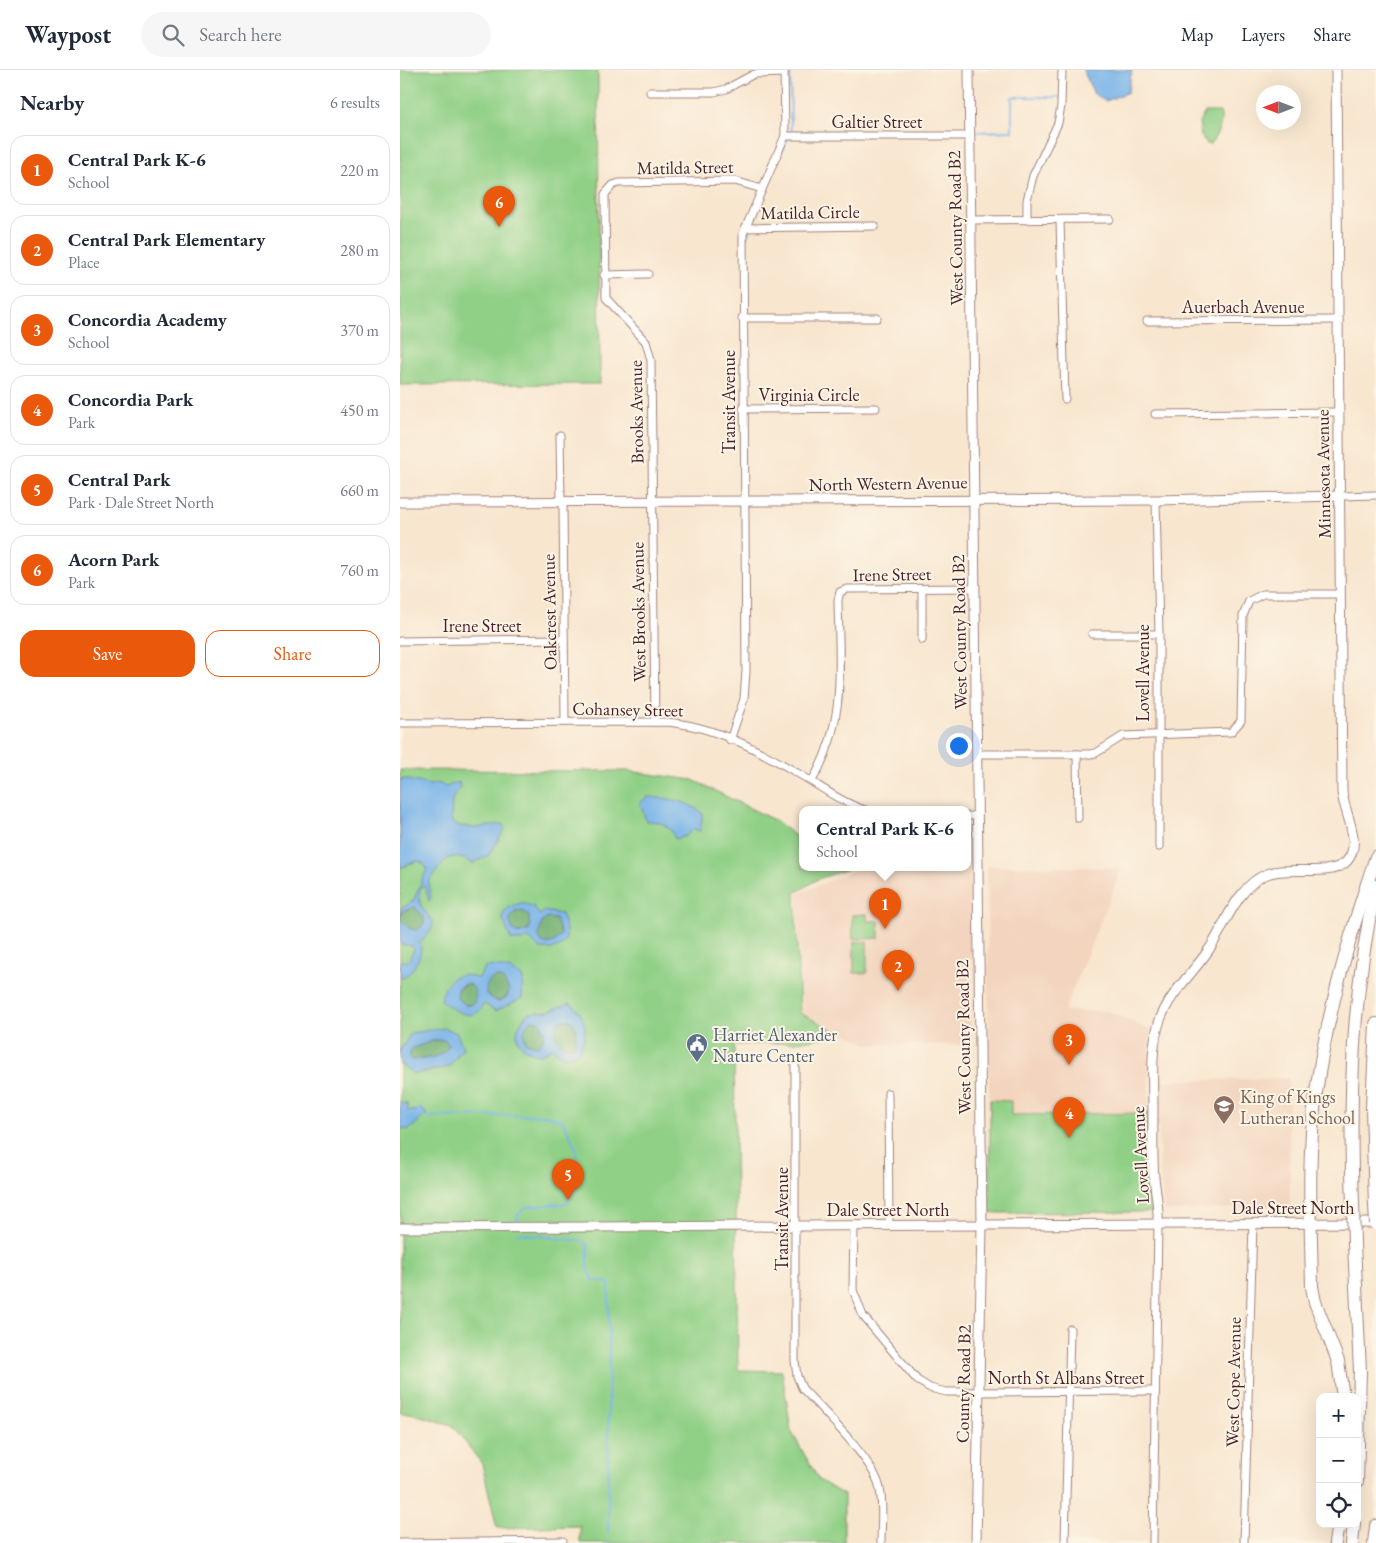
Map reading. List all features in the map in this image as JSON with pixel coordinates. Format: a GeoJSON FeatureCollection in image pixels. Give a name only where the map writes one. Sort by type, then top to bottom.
{"type":"FeatureCollection","features":[{"type":"Feature","properties":{"kind":"highway"},"geometry":{"type":"LineString","coordinates":[[1342,1393],[1335,1351],[1313,1295],[1311,1224],[1312,1134],[1323,1054],[1354,929],[1376,857]]}},
{"type":"Feature","properties":{"kind":"highway"},"geometry":{"type":"LineString","coordinates":[[1358,1438],[1360,1371],[1350,1109],[1354,1024],[1365,937],[1376,886]]}},
{"type":"Feature","properties":{"kind":"highway"},"geometry":{"type":"LineString","coordinates":[[1376,1024],[1372,1108],[1376,1224]]}},
{"type":"Feature","properties":{"kind":"highway"},"geometry":{"type":"LineString","coordinates":[[1374,1543],[1376,1526]]}},
{"type":"Feature","properties":{"kind":"highway"},"geometry":{"type":"LineString","coordinates":[[1327,1543],[1329,1528]]}},
{"type":"Feature","properties":{"kind":"highway"},"geometry":{"type":"LineString","coordinates":[[1335,1543],[1337,1528]]}},
{"type":"Feature","properties":{"kind":"highway"},"geometry":{"type":"LineString","coordinates":[[1352,1543],[1354,1528]]}},
{"type":"Feature","properties":{"kind":"street","name":"West County Road B2"},"geometry":{"type":"LineString","coordinates":[[969,70],[982,1225]]}},
{"type":"Feature","properties":{"kind":"street"},"geometry":{"type":"LineString","coordinates":[[1027,220],[1028,200],[1033,176],[1058,123],[1061,106],[1062,70]]}},
{"type":"Feature","properties":{"kind":"street","name":"Minnesota Avenue"},"geometry":{"type":"LineString","coordinates":[[1336,70],[1342,792],[1344,810],[1354,842],[1354,850],[1347,862],[1337,868]]}},
{"type":"Feature","properties":{"kind":"street"},"geometry":{"type":"LineString","coordinates":[[650,92],[714,92],[726,89],[754,74],[784,72]]}},
{"type":"Feature","properties":{"kind":"street","name":"Transit Avenue"},"geometry":{"type":"LineString","coordinates":[[730,740],[740,714],[745,685],[742,318],[744,228],[785,136],[784,72]]}},
{"type":"Feature","properties":{"kind":"street","name":"Galtier Street"},"geometry":{"type":"LineString","coordinates":[[785,136],[970,136]]}},
{"type":"Feature","properties":{"kind":"street","name":"Matilda Street"},"geometry":{"type":"LineString","coordinates":[[608,189],[619,183],[735,181],[762,188]]}},
{"type":"Feature","properties":{"kind":"street","name":"Brooks Avenue"},"geometry":{"type":"LineString","coordinates":[[608,189],[604,199],[604,275],[606,298],[611,306],[641,337],[650,355],[652,502]]}},
{"type":"Feature","properties":{"kind":"street"},"geometry":{"type":"LineString","coordinates":[[972,220],[1110,219]]}},
{"type":"Feature","properties":{"kind":"street"},"geometry":{"type":"LineString","coordinates":[[1060,220],[1065,399]]}},
{"type":"Feature","properties":{"kind":"street","name":"Matilda Circle"},"geometry":{"type":"LineString","coordinates":[[744,228],[875,226]]}},
{"type":"Feature","properties":{"kind":"street"},"geometry":{"type":"LineString","coordinates":[[604,275],[648,274]]}},
{"type":"Feature","properties":{"kind":"street"},"geometry":{"type":"LineString","coordinates":[[742,318],[877,318]]}},
{"type":"Feature","properties":{"kind":"street","name":"Auerbach Avenue"},"geometry":{"type":"LineString","coordinates":[[1147,321],[1339,320]]}},
{"type":"Feature","properties":{"kind":"street","name":"Virginia Circle"},"geometry":{"type":"LineString","coordinates":[[743,409],[876,408]]}},
{"type":"Feature","properties":{"kind":"street"},"geometry":{"type":"LineString","coordinates":[[1155,414],[1339,412]]}},
{"type":"Feature","properties":{"kind":"street","name":"Oakcrest Avenue"},"geometry":{"type":"LineString","coordinates":[[560,435],[565,722]]}},
{"type":"Feature","properties":{"kind":"street","name":"North Western Avenue"},"geometry":{"type":"LineString","coordinates":[[400,502],[1156,500],[1376,495]]}},
{"type":"Feature","properties":{"kind":"street","name":"Lovell Avenue"},"geometry":{"type":"LineString","coordinates":[[1156,500],[1159,634],[1159,847]]}},
{"type":"Feature","properties":{"kind":"street","name":"West Brooks Avenue"},"geometry":{"type":"LineString","coordinates":[[652,502],[655,722]]}},
{"type":"Feature","properties":{"kind":"street","name":"Irene Street"},"geometry":{"type":"LineString","coordinates":[[812,782],[832,739],[839,707],[838,600],[840,592],[847,589],[975,588]]}},
{"type":"Feature","properties":{"kind":"street"},"geometry":{"type":"LineString","coordinates":[[922,589],[922,640]]}},
{"type":"Feature","properties":{"kind":"street"},"geometry":{"type":"LineString","coordinates":[[977,754],[1077,754],[1096,752],[1123,736],[1227,733],[1239,726],[1242,717],[1244,611],[1253,598],[1265,594],[1341,594]]}},
{"type":"Feature","properties":{"kind":"street"},"geometry":{"type":"LineString","coordinates":[[1092,634],[1159,634]]}},
{"type":"Feature","properties":{"kind":"street","name":"Irene Street"},"geometry":{"type":"LineString","coordinates":[[400,640],[564,639]]}},
{"type":"Feature","properties":{"kind":"street","name":"Cohansey Street"},"geometry":{"type":"LineString","coordinates":[[400,724],[655,722],[689,724],[769,757],[854,806]]}},
{"type":"Feature","properties":{"kind":"street"},"geometry":{"type":"LineString","coordinates":[[1077,754],[1078,818]]}},
{"type":"Feature","properties":{"kind":"street"},"geometry":{"type":"LineString","coordinates":[[971,816],[978,816]]}},
{"type":"Feature","properties":{"kind":"street","name":"Lovell Avenue"},"geometry":{"type":"LineString","coordinates":[[1153,1543],[1158,1224],[1154,1167],[1153,1062],[1156,1035],[1163,1013],[1178,989],[1209,950],[1241,894],[1254,882],[1268,874],[1281,870],[1337,868]]}},
{"type":"Feature","properties":{"kind":"street","name":"Transit Avenue"},"geometry":{"type":"LineString","coordinates":[[795,1062],[797,1226],[795,1361],[797,1376],[802,1388],[866,1461],[876,1477],[881,1494],[881,1543]]}},
{"type":"Feature","properties":{"kind":"street"},"geometry":{"type":"LineString","coordinates":[[888,1093],[889,1225]]}},
{"type":"Feature","properties":{"kind":"street","name":"Dale Street North"},"geometry":{"type":"LineString","coordinates":[[400,1228],[1253,1223],[1376,1224]]}},
{"type":"Feature","properties":{"kind":"street","name":"West Cope Avenue"},"geometry":{"type":"LineString","coordinates":[[1244,1543],[1253,1223]]}},
{"type":"Feature","properties":{"kind":"street","name":"North St Albans Street"},"geometry":{"type":"LineString","coordinates":[[854,1225],[853,1290],[863,1316],[923,1385],[938,1391],[1155,1392]]}},
{"type":"Feature","properties":{"kind":"street","name":"County Road B2"},"geometry":{"type":"LineString","coordinates":[[976,1543],[982,1225]]}},
{"type":"Feature","properties":{"kind":"street"},"geometry":{"type":"LineString","coordinates":[[1065,1543],[1070,1329]]}},
{"type":"Feature","properties":{"kind":"street"},"geometry":{"type":"LineString","coordinates":[[400,1543],[564,1541]]}},
{"type":"Feature","properties":{"kind":"shaded area"},"geometry":{"type":"Polygon","coordinates":[[[987,866],[1122,868],[1064,1011],[1107,1011],[1150,1030],[1148,1161],[1153,1212],[990,1213],[987,866]]]}},
{"type":"Feature","properties":{"kind":"shaded area"},"geometry":{"type":"Polygon","coordinates":[[[853,871],[970,871],[971,1045],[868,1044],[802,1013],[797,894],[853,871]]]}},
{"type":"Feature","properties":{"kind":"shaded area","name":"King of Kings Lutheran School"},"geometry":{"type":"Polygon","coordinates":[[[1288,1078],[1290,1206],[1164,1211],[1160,1169],[1158,1081],[1288,1078]]]}},
{"type":"Feature","properties":{"kind":"green space"},"geometry":{"type":"Polygon","coordinates":[[[400,70],[598,70],[600,384],[400,385],[400,70]]]}},
{"type":"Feature","properties":{"kind":"green space"},"geometry":{"type":"Polygon","coordinates":[[[1205,112],[1220,112],[1221,116],[1219,128],[1211,144],[1207,144],[1201,136],[1199,123],[1205,112]]]}},
{"type":"Feature","properties":{"kind":"green space"},"geometry":{"type":"Polygon","coordinates":[[[400,770],[628,771],[693,780],[774,820],[799,839],[799,871],[842,871],[818,879],[795,893],[800,1013],[838,1032],[837,1035],[796,1042],[734,1045],[738,1370],[782,1371],[791,1431],[819,1480],[844,1495],[844,1543],[580,1543],[580,1526],[497,1528],[482,1464],[452,1425],[410,1413],[400,1413],[400,770]]]}},
{"type":"Feature","properties":{"kind":"green space"},"geometry":{"type":"Polygon","coordinates":[[[415,907],[424,917],[424,924],[417,930],[410,929],[401,920],[402,911],[415,907]]]}},
{"type":"Feature","properties":{"kind":"green space"},"geometry":{"type":"Polygon","coordinates":[[[520,911],[528,914],[531,922],[528,930],[520,933],[512,930],[509,922],[512,914],[520,911]]]}},
{"type":"Feature","properties":{"kind":"green space"},"geometry":{"type":"Polygon","coordinates":[[[867,914],[867,921],[879,921],[879,938],[853,939],[852,915],[867,914]]]}},
{"type":"Feature","properties":{"kind":"green space"},"geometry":{"type":"Polygon","coordinates":[[[548,918],[556,919],[561,934],[551,943],[542,942],[539,936],[542,922],[548,918]]]}},
{"type":"Feature","properties":{"kind":"green space"},"geometry":{"type":"Polygon","coordinates":[[[854,942],[867,942],[867,973],[854,973],[854,942]]]}},
{"type":"Feature","properties":{"kind":"green space"},"geometry":{"type":"Polygon","coordinates":[[[497,977],[505,981],[509,989],[505,997],[497,1001],[489,997],[485,989],[489,981],[497,977]]]}},
{"type":"Feature","properties":{"kind":"green space"},"geometry":{"type":"Polygon","coordinates":[[[467,985],[474,988],[477,995],[474,1002],[467,1005],[460,1002],[457,995],[460,988],[467,985]]]}},
{"type":"Feature","properties":{"kind":"green space"},"geometry":{"type":"Polygon","coordinates":[[[532,1020],[540,1022],[544,1032],[538,1046],[526,1043],[525,1040],[525,1028],[532,1020]]]}},
{"type":"Feature","properties":{"kind":"green space"},"geometry":{"type":"Polygon","coordinates":[[[563,1020],[570,1020],[575,1026],[576,1035],[573,1046],[563,1046],[555,1034],[557,1023],[563,1020]]]}},
{"type":"Feature","properties":{"kind":"green space"},"geometry":{"type":"Polygon","coordinates":[[[435,1040],[445,1040],[450,1046],[438,1056],[411,1060],[409,1055],[413,1048],[435,1040]]]}},
{"type":"Feature","properties":{"kind":"green space"},"geometry":{"type":"Polygon","coordinates":[[[990,1100],[1011,1101],[1011,1115],[1148,1113],[1148,1173],[1153,1212],[990,1213],[990,1100]]]}},
{"type":"Feature","properties":{"kind":"water"},"geometry":{"type":"Polygon","coordinates":[[[1083,70],[1132,70],[1128,92],[1106,101],[1094,94],[1083,70]]]}},
{"type":"Feature","properties":{"kind":"water"},"geometry":{"type":"Polygon","coordinates":[[[405,779],[430,785],[439,783],[445,787],[459,782],[460,788],[452,799],[451,820],[455,825],[475,828],[502,824],[505,829],[488,856],[473,863],[456,857],[442,863],[429,881],[431,898],[429,901],[425,886],[421,887],[419,893],[420,902],[433,922],[432,929],[420,943],[421,948],[416,964],[401,979],[400,961],[408,961],[414,950],[412,946],[400,944],[400,909],[413,901],[427,869],[423,863],[417,861],[400,868],[400,780],[405,779]],[[415,907],[402,911],[401,920],[410,929],[417,930],[424,924],[424,917],[415,907]]]}},
{"type":"Feature","properties":{"kind":"water"},"geometry":{"type":"Polygon","coordinates":[[[647,797],[677,801],[697,809],[703,814],[700,831],[693,829],[686,836],[675,839],[668,827],[660,823],[646,821],[640,803],[647,797]]]}},
{"type":"Feature","properties":{"kind":"water"},"geometry":{"type":"Polygon","coordinates":[[[521,903],[533,906],[539,915],[544,911],[561,914],[566,930],[565,941],[556,948],[540,949],[529,938],[521,941],[511,940],[502,917],[507,908],[521,903]],[[523,911],[515,912],[509,920],[513,930],[518,934],[530,930],[529,916],[523,911]],[[548,918],[542,922],[539,936],[542,942],[551,943],[561,934],[556,919],[548,918]]]}},
{"type":"Feature","properties":{"kind":"water"},"geometry":{"type":"Polygon","coordinates":[[[493,966],[509,969],[523,977],[522,998],[496,1011],[484,1004],[480,1010],[471,1014],[459,1012],[441,1000],[445,987],[454,977],[463,975],[479,978],[484,968],[493,966]],[[496,977],[488,984],[486,994],[498,1002],[507,997],[509,990],[503,979],[496,977]],[[463,984],[458,989],[457,998],[467,1006],[473,1004],[475,998],[474,989],[470,984],[463,984]]]}},
{"type":"Feature","properties":{"kind":"water"},"geometry":{"type":"Polygon","coordinates":[[[570,1003],[579,1012],[584,1023],[585,1034],[577,1052],[570,1056],[562,1056],[553,1048],[539,1055],[530,1052],[524,1048],[517,1038],[519,1026],[528,1013],[549,1011],[570,1003]],[[532,1020],[525,1028],[525,1040],[526,1043],[538,1046],[544,1032],[540,1022],[532,1020]],[[563,1020],[557,1023],[555,1034],[563,1046],[573,1046],[576,1035],[575,1026],[570,1020],[563,1020]]]}},
{"type":"Feature","properties":{"kind":"water"},"geometry":{"type":"Polygon","coordinates":[[[445,1028],[457,1033],[463,1048],[449,1067],[414,1074],[400,1064],[400,1051],[411,1033],[445,1028]],[[435,1040],[413,1048],[409,1055],[411,1060],[438,1056],[449,1045],[445,1040],[435,1040]]]}},
{"type":"Feature","properties":{"kind":"water"},"geometry":{"type":"Polygon","coordinates":[[[400,1103],[407,1103],[408,1111],[416,1111],[419,1107],[427,1114],[409,1130],[400,1128],[400,1103]]]}},
{"type":"Feature","properties":{"kind":"waterway"},"geometry":{"type":"LineString","coordinates":[[790,70],[791,133]]}},
{"type":"Feature","properties":{"kind":"waterway"},"geometry":{"type":"LineString","coordinates":[[973,132],[1012,131],[1012,97],[1060,97]]}},
{"type":"Feature","properties":{"kind":"waterway"},"geometry":{"type":"LineString","coordinates":[[791,132],[966,132]]}},
{"type":"Feature","properties":{"kind":"waterway"},"geometry":{"type":"LineString","coordinates":[[782,151],[789,137]]}},
{"type":"Feature","properties":{"kind":"waterway"},"geometry":{"type":"LineString","coordinates":[[751,225],[756,213]]}},
{"type":"Feature","properties":{"kind":"waterway"},"geometry":{"type":"LineString","coordinates":[[746,239],[750,229]]}},
{"type":"Feature","properties":{"kind":"waterway"},"geometry":{"type":"LineString","coordinates":[[634,719],[650,718],[653,716]]}},
{"type":"Feature","properties":{"kind":"waterway"},"geometry":{"type":"LineString","coordinates":[[421,1117],[546,1115],[563,1121],[576,1148],[578,1182],[567,1203],[526,1207],[517,1216],[517,1222]]}},
{"type":"Feature","properties":{"kind":"waterway"},"geometry":{"type":"LineString","coordinates":[[517,1233],[581,1241]]}},
{"type":"Feature","properties":{"kind":"waterway"},"geometry":{"type":"LineString","coordinates":[[584,1242],[588,1245],[588,1268],[593,1280],[609,1283],[608,1533]]}},
{"type":"Feature","properties":{"kind":"place","name":"Acorn Park"},"geometry":{"type":"Point","coordinates":[499,227]}},
{"type":"Feature","properties":{"kind":"place","name":"Central Park K-6"},"geometry":{"type":"Point","coordinates":[885,929]}},
{"type":"Feature","properties":{"kind":"place","name":"Central Park Elementary"},"geometry":{"type":"Point","coordinates":[898,991]}},
{"type":"Feature","properties":{"kind":"place","name":"Harriet Alexander Nature Center"},"geometry":{"type":"Point","coordinates":[697,1063]}},
{"type":"Feature","properties":{"kind":"place","name":"Concordia Academy"},"geometry":{"type":"Point","coordinates":[1069,1065]}},
{"type":"Feature","properties":{"kind":"place","name":"King of Kings Lutheran School"},"geometry":{"type":"Point","coordinates":[1224,1125]}},
{"type":"Feature","properties":{"kind":"place","name":"Concordia Park"},"geometry":{"type":"Point","coordinates":[1069,1138]}},
{"type":"Feature","properties":{"kind":"place","name":"Central Park"},"geometry":{"type":"Point","coordinates":[568,1200]}}]}
